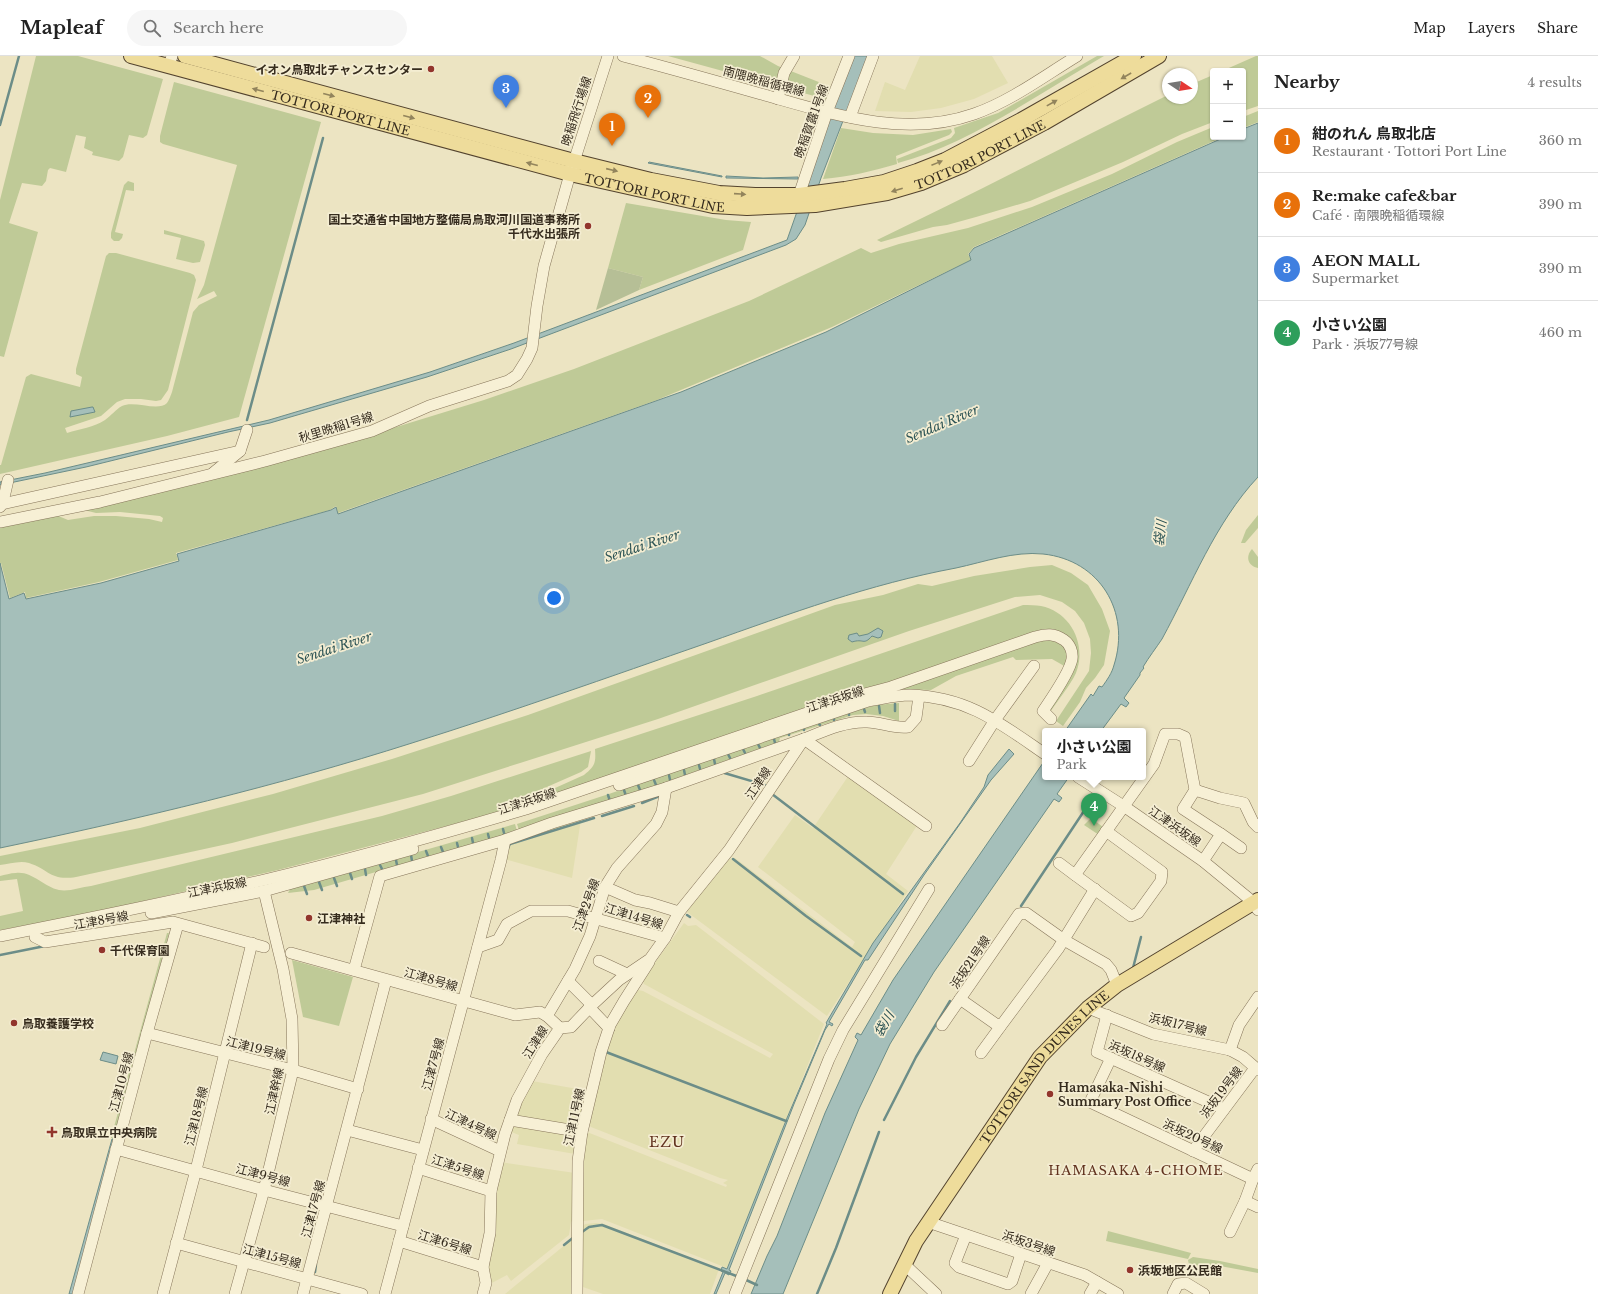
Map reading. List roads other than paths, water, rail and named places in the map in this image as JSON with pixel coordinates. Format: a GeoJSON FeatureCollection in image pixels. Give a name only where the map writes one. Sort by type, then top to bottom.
{"type":"FeatureCollection","features":[{"type":"Feature","properties":{"kind":"main road","name":"TOTTORI PORT LINE"},"geometry":{"type":"LineString","coordinates":[[131,56],[170,61],[713,206],[747,208],[799,199],[817,199],[887,193],[921,183],[964,166],[1160,56]]}},
{"type":"Feature","properties":{"kind":"main road","name":"TOTTORI PORT LINE"},"geometry":{"type":"LineString","coordinates":[[185,56],[572,168]]}},
{"type":"Feature","properties":{"kind":"main road","name":"TOTTORI PORT LINE"},"geometry":{"type":"LineString","coordinates":[[817,199],[846,190],[884,182],[944,160],[1021,120],[1134,56]]}},
{"type":"Feature","properties":{"kind":"main road","name":"TOTTORI SAND DUNES LINE"},"geometry":{"type":"LineString","coordinates":[[890,1294],[916,1241],[928,1222],[1040,1057],[1088,1008],[1117,985],[1256,904]]}},
{"type":"Feature","properties":{"kind":"street","name":"晩稲飛行場線"},"geometry":{"type":"LineString","coordinates":[[572,168],[608,56]]}},
{"type":"Feature","properties":{"kind":"street","name":"南隈晩稲循環線"},"geometry":{"type":"LineString","coordinates":[[623,56],[646,59],[778,99],[849,117]]}},
{"type":"Feature","properties":{"kind":"street"},"geometry":{"type":"LineString","coordinates":[[778,99],[784,73],[794,56]]}},
{"type":"Feature","properties":{"kind":"street","name":"晩稲賀露1号線"},"geometry":{"type":"LineString","coordinates":[[799,199],[848,56]]}},
{"type":"Feature","properties":{"kind":"street"},"geometry":{"type":"LineString","coordinates":[[873,56],[849,117],[901,125],[935,124],[974,114],[1005,100],[1077,56]]}},
{"type":"Feature","properties":{"kind":"street","name":"秋里晩稲1号線"},"geometry":{"type":"LineString","coordinates":[[0,522],[100,502],[265,461],[372,431],[429,406],[508,381],[517,375],[527,359],[532,344],[544,266],[572,168]]}},
{"type":"Feature","properties":{"kind":"street"},"geometry":{"type":"LineString","coordinates":[[211,474],[240,451],[247,430]]}},
{"type":"Feature","properties":{"kind":"street"},"geometry":{"type":"LineString","coordinates":[[8,480],[1,506],[240,451]]}},
{"type":"Feature","properties":{"kind":"street"},"geometry":{"type":"LineString","coordinates":[[0,936],[134,910],[262,881],[478,823],[526,809],[857,696],[891,687],[1035,637],[1048,634],[1059,637],[1067,642],[1071,650],[1072,660],[1043,711],[1051,719]]}},
{"type":"Feature","properties":{"kind":"street"},"geometry":{"type":"LineString","coordinates":[[969,761],[995,720],[1034,666]]}},
{"type":"Feature","properties":{"kind":"street","name":"江津浜坂線"},"geometry":{"type":"LineString","coordinates":[[0,943],[264,891],[503,823],[694,761],[868,701],[908,695],[934,698],[972,708],[995,720],[1042,752]]}},
{"type":"Feature","properties":{"kind":"street"},"geometry":{"type":"LineString","coordinates":[[804,739],[825,730],[856,722],[874,722],[894,727],[908,727],[916,718],[919,696]]}},
{"type":"Feature","properties":{"kind":"street"},"geometry":{"type":"LineString","coordinates":[[1146,776],[1154,764],[1165,734],[1178,734],[1185,737],[1195,790],[1183,809],[1242,848]]}},
{"type":"Feature","properties":{"kind":"street"},"geometry":{"type":"LineString","coordinates":[[804,739],[926,826]]}},
{"type":"Feature","properties":{"kind":"street","name":"江津線"},"geometry":{"type":"LineString","coordinates":[[354,970],[380,876],[505,840],[552,823],[666,788],[804,739]]}},
{"type":"Feature","properties":{"kind":"street","name":"江津線"},"geometry":{"type":"LineString","coordinates":[[483,1294],[486,1283],[483,1267],[490,1233],[490,1191],[500,1152],[517,1100],[542,1054],[560,1028],[571,1027],[590,1006],[619,980],[650,959],[665,938],[680,912],[729,850],[804,739]]}},
{"type":"Feature","properties":{"kind":"street","name":"江津浜坂線"},"geometry":{"type":"LineString","coordinates":[[1082,780],[1125,807],[1203,861],[1256,904]]}},
{"type":"Feature","properties":{"kind":"street"},"geometry":{"type":"LineString","coordinates":[[1075,875],[1143,780]]}},
{"type":"Feature","properties":{"kind":"street","name":"江津2号線"},"geometry":{"type":"LineString","coordinates":[[547,1016],[568,981],[590,936],[605,886],[617,868],[656,824],[662,812],[666,788]]}},
{"type":"Feature","properties":{"kind":"street"},"geometry":{"type":"LineString","coordinates":[[1195,790],[1220,798],[1244,803],[1253,822],[1258,827]]}},
{"type":"Feature","properties":{"kind":"street"},"geometry":{"type":"LineString","coordinates":[[1059,863],[1131,916],[1138,913],[1161,881],[1162,872],[1106,831]]}},
{"type":"Feature","properties":{"kind":"street"},"geometry":{"type":"LineString","coordinates":[[1203,861],[1221,834]]}},
{"type":"Feature","properties":{"kind":"street","name":"江津7号線"},"geometry":{"type":"LineString","coordinates":[[385,1294],[501,860],[505,840]]}},
{"type":"Feature","properties":{"kind":"street"},"geometry":{"type":"LineString","coordinates":[[605,886],[635,900],[680,912]]}},
{"type":"Feature","properties":{"kind":"street"},"geometry":{"type":"LineString","coordinates":[[735,1294],[829,1059],[843,1030],[929,889]]}},
{"type":"Feature","properties":{"kind":"street"},"geometry":{"type":"LineString","coordinates":[[981,1053],[1064,940],[1095,889]]}},
{"type":"Feature","properties":{"kind":"street","name":"江津幹線"},"geometry":{"type":"LineString","coordinates":[[235,1294],[264,1190],[293,1070],[292,1019],[283,969],[264,891]]}},
{"type":"Feature","properties":{"kind":"street","name":"江津14号線"},"geometry":{"type":"LineString","coordinates":[[478,947],[498,940],[507,924],[531,911],[568,911],[665,938]]}},
{"type":"Feature","properties":{"kind":"street","name":"浜坂21号線"},"geometry":{"type":"LineString","coordinates":[[1000,1027],[960,999],[1019,914],[1026,913],[1064,940],[1106,964],[1117,985]]}},
{"type":"Feature","properties":{"kind":"street","name":"江津8号線"},"geometry":{"type":"LineString","coordinates":[[35,937],[45,942],[173,922],[264,947]]}},
{"type":"Feature","properties":{"kind":"street","name":"江津10号線"},"geometry":{"type":"LineString","coordinates":[[78,1294],[147,1033],[178,924]]}},
{"type":"Feature","properties":{"kind":"street","name":"江津18号線"},"geometry":{"type":"LineString","coordinates":[[163,1294],[196,1170],[252,944]]}},
{"type":"Feature","properties":{"kind":"street","name":"江津8号線"},"geometry":{"type":"LineString","coordinates":[[291,953],[463,1002],[496,1009],[515,1015],[540,1012],[547,1016]]}},
{"type":"Feature","properties":{"kind":"street","name":"江津11号線"},"geometry":{"type":"LineString","coordinates":[[577,1294],[578,1161],[582,1132],[601,1052],[610,1028],[624,1001],[641,976],[650,959]]}},
{"type":"Feature","properties":{"kind":"street"},"geometry":{"type":"LineString","coordinates":[[599,960],[627,974]]}},
{"type":"Feature","properties":{"kind":"street"},"geometry":{"type":"LineString","coordinates":[[358,1089],[386,980]]}},
{"type":"Feature","properties":{"kind":"street"},"geometry":{"type":"LineString","coordinates":[[568,981],[610,1028]]}},
{"type":"Feature","properties":{"kind":"street"},"geometry":{"type":"LineString","coordinates":[[942,1025],[960,999]]}},
{"type":"Feature","properties":{"kind":"street"},"geometry":{"type":"LineString","coordinates":[[1230,1050],[1239,1025],[1258,999]]}},
{"type":"Feature","properties":{"kind":"street","name":"浜坂17号線"},"geometry":{"type":"LineString","coordinates":[[1088,1008],[1153,1034],[1230,1050],[1243,1057],[1256,1069]]}},
{"type":"Feature","properties":{"kind":"street","name":"浜坂18号線"},"geometry":{"type":"LineString","coordinates":[[1107,1015],[1097,1052],[1224,1109]]}},
{"type":"Feature","properties":{"kind":"street"},"geometry":{"type":"LineString","coordinates":[[547,1016],[560,1028]]}},
{"type":"Feature","properties":{"kind":"street","name":"江津19号線"},"geometry":{"type":"LineString","coordinates":[[147,1033],[293,1070],[358,1089]]}},
{"type":"Feature","properties":{"kind":"street","name":"浜坂20号線"},"geometry":{"type":"LineString","coordinates":[[1111,1058],[1090,1102],[1194,1151],[1256,1174]]}},
{"type":"Feature","properties":{"kind":"street","name":"浜坂19号線"},"geometry":{"type":"LineString","coordinates":[[1194,1151],[1224,1109],[1256,1069]]}},
{"type":"Feature","properties":{"kind":"street","name":"江津17号線"},"geometry":{"type":"LineString","coordinates":[[303,1294],[358,1089]]}},
{"type":"Feature","properties":{"kind":"street","name":"江津4号線"},"geometry":{"type":"LineString","coordinates":[[431,1119],[500,1152]]}},
{"type":"Feature","properties":{"kind":"street"},"geometry":{"type":"LineString","coordinates":[[510,1120],[582,1132]]}},
{"type":"Feature","properties":{"kind":"street"},"geometry":{"type":"LineString","coordinates":[[347,1130],[423,1150]]}},
{"type":"Feature","properties":{"kind":"street","name":"江津9号線"},"geometry":{"type":"LineString","coordinates":[[116,1149],[264,1190],[403,1226]]}},
{"type":"Feature","properties":{"kind":"street","name":"江津5号線"},"geometry":{"type":"LineString","coordinates":[[418,1168],[490,1191]]}},
{"type":"Feature","properties":{"kind":"street"},"geometry":{"type":"LineString","coordinates":[[1230,1232],[1256,1174]]}},
{"type":"Feature","properties":{"kind":"street"},"geometry":{"type":"LineString","coordinates":[[1245,1200],[1258,1207]]}},
{"type":"Feature","properties":{"kind":"street","name":"浜坂3号線"},"geometry":{"type":"LineString","coordinates":[[928,1222],[1085,1275],[1118,1294]]}},
{"type":"Feature","properties":{"kind":"street"},"geometry":{"type":"LineString","coordinates":[[966,1235],[955,1263],[959,1267],[1008,1284],[1012,1281],[1022,1254]]}},
{"type":"Feature","properties":{"kind":"street","name":"江津6号線"},"geometry":{"type":"LineString","coordinates":[[399,1242],[483,1267]]}},
{"type":"Feature","properties":{"kind":"street","name":"江津15号線"},"geometry":{"type":"LineString","coordinates":[[176,1243],[362,1294]]}},
{"type":"Feature","properties":{"kind":"street"},"geometry":{"type":"LineString","coordinates":[[1031,1294],[1048,1263]]}},
{"type":"Feature","properties":{"kind":"street"},"geometry":{"type":"LineString","coordinates":[[905,1265],[936,1294]]}},
{"type":"Feature","properties":{"kind":"street"},"geometry":{"type":"LineString","coordinates":[[1090,1294],[1097,1282]]}},
{"type":"Feature","properties":{"kind":"street"},"geometry":{"type":"LineString","coordinates":[[1173,1294],[1178,1284],[1186,1284],[1204,1294]]}},
{"type":"Feature","properties":{"kind":"water"},"geometry":{"type":"Polygon","coordinates":[[[852,56],[868,56],[821,178],[805,225],[796,239],[786,245],[511,349],[427,377],[270,423],[86,467],[0,485],[0,482],[45,473],[269,420],[430,372],[514,343],[787,240],[852,56]]]}},
{"type":"Feature","properties":{"kind":"water"},"geometry":{"type":"Polygon","coordinates":[[[1258,123],[1258,477],[1229,514],[1205,555],[1162,639],[1124,698],[1129,703],[1126,707],[1121,704],[1103,728],[1067,728],[1091,694],[1093,696],[1099,686],[1102,687],[1112,671],[1118,645],[1118,626],[1114,608],[1106,592],[1095,578],[1081,566],[1063,558],[1043,554],[1021,554],[892,582],[861,591],[768,621],[486,719],[361,759],[208,801],[0,848],[0,563],[9,599],[24,593],[26,599],[101,583],[179,561],[177,554],[331,510],[336,507],[338,514],[681,392],[826,332],[971,260],[969,254],[974,248],[1218,140],[1246,140],[1246,128],[1258,123]]]}},
{"type":"Feature","properties":{"kind":"water"},"geometry":{"type":"Polygon","coordinates":[[[648,163],[722,176],[722,177],[648,163]]]}},
{"type":"Feature","properties":{"kind":"water"},"geometry":{"type":"Polygon","coordinates":[[[726,176],[763,178],[798,177],[798,179],[726,178],[726,176]]]}},
{"type":"Feature","properties":{"kind":"water"},"geometry":{"type":"Polygon","coordinates":[[[93,407],[95,412],[70,417],[71,411],[93,407]]]}},
{"type":"Feature","properties":{"kind":"water"},"geometry":{"type":"Polygon","coordinates":[[[878,628],[883,631],[881,637],[878,638],[872,636],[867,641],[852,642],[848,639],[849,635],[857,633],[859,636],[868,634],[878,628]]]}},
{"type":"Feature","properties":{"kind":"water"},"geometry":{"type":"Polygon","coordinates":[[[1009,749],[1014,754],[991,780],[924,875],[868,960],[865,960],[829,1022],[833,1024],[832,1026],[829,1024],[825,1030],[794,1104],[729,1270],[731,1271],[729,1275],[725,1273],[716,1294],[714,1294],[723,1272],[721,1271],[722,1267],[727,1269],[787,1118],[827,1024],[826,1023],[873,943],[960,823],[984,787],[988,775],[1009,749]]]}},
{"type":"Feature","properties":{"kind":"water","name":"袋川"},"geometry":{"type":"Polygon","coordinates":[[[1042,764],[1042,780],[1067,780],[1057,794],[1062,798],[1059,802],[1054,799],[934,972],[890,1044],[859,1109],[783,1294],[751,1294],[777,1236],[825,1113],[858,1040],[855,1037],[857,1033],[861,1035],[893,980],[1042,764]]]}},
{"type":"Feature","properties":{"kind":"water"},"geometry":{"type":"Polygon","coordinates":[[[103,1052],[118,1056],[116,1064],[100,1060],[103,1052]]]}},
{"type":"Feature","properties":{"kind":"water"},"geometry":{"type":"Polygon","coordinates":[[[112,1139],[114,1139],[73,1294],[69,1294],[112,1139]]]}},
{"type":"Feature","properties":{"kind":"waterway"},"geometry":{"type":"LineString","coordinates":[[0,125],[19,56]]}},
{"type":"Feature","properties":{"kind":"waterway"},"geometry":{"type":"LineString","coordinates":[[247,420],[323,138]]}},
{"type":"Feature","properties":{"kind":"waterway"},"geometry":{"type":"LineString","coordinates":[[895,704],[895,711]]}},
{"type":"Feature","properties":{"kind":"waterway"},"geometry":{"type":"LineString","coordinates":[[879,706],[880,713]]}},
{"type":"Feature","properties":{"kind":"waterway"},"geometry":{"type":"LineString","coordinates":[[774,739],[775,743]]}},
{"type":"Feature","properties":{"kind":"waterway"},"geometry":{"type":"LineString","coordinates":[[758,744],[760,748]]}},
{"type":"Feature","properties":{"kind":"waterway"},"geometry":{"type":"LineString","coordinates":[[743,749],[745,753]]}},
{"type":"Feature","properties":{"kind":"waterway"},"geometry":{"type":"LineString","coordinates":[[728,754],[730,758]]}},
{"type":"Feature","properties":{"kind":"waterway"},"geometry":{"type":"LineString","coordinates":[[714,759],[715,764]]}},
{"type":"Feature","properties":{"kind":"waterway"},"geometry":{"type":"LineString","coordinates":[[699,765],[700,769]]}},
{"type":"Feature","properties":{"kind":"waterway"},"geometry":{"type":"LineString","coordinates":[[684,770],[685,775]]}},
{"type":"Feature","properties":{"kind":"waterway"},"geometry":{"type":"LineString","coordinates":[[721,772],[768,786]]}},
{"type":"Feature","properties":{"kind":"waterway"},"geometry":{"type":"LineString","coordinates":[[669,775],[670,780]]}},
{"type":"Feature","properties":{"kind":"waterway"},"geometry":{"type":"LineString","coordinates":[[654,780],[656,785]]}},
{"type":"Feature","properties":{"kind":"waterway"},"geometry":{"type":"LineString","coordinates":[[638,785],[640,790]]}},
{"type":"Feature","properties":{"kind":"waterway"},"geometry":{"type":"LineString","coordinates":[[624,790],[626,796]]}},
{"type":"Feature","properties":{"kind":"waterway"},"geometry":{"type":"LineString","coordinates":[[772,794],[903,894]]}},
{"type":"Feature","properties":{"kind":"waterway"},"geometry":{"type":"LineString","coordinates":[[608,795],[610,801]]}},
{"type":"Feature","properties":{"kind":"waterway"},"geometry":{"type":"LineString","coordinates":[[642,803],[662,795]]}},
{"type":"Feature","properties":{"kind":"waterway"},"geometry":{"type":"LineString","coordinates":[[1021,906],[1084,811],[1098,804]]}},
{"type":"Feature","properties":{"kind":"waterway"},"geometry":{"type":"LineString","coordinates":[[602,816],[634,806]]}},
{"type":"Feature","properties":{"kind":"waterway"},"geometry":{"type":"LineString","coordinates":[[508,848],[510,844],[594,818]]}},
{"type":"Feature","properties":{"kind":"waterway"},"geometry":{"type":"LineString","coordinates":[[503,829],[504,833]]}},
{"type":"Feature","properties":{"kind":"waterway"},"geometry":{"type":"LineString","coordinates":[[488,834],[489,838]]}},
{"type":"Feature","properties":{"kind":"waterway"},"geometry":{"type":"LineString","coordinates":[[472,838],[473,843]]}},
{"type":"Feature","properties":{"kind":"waterway"},"geometry":{"type":"LineString","coordinates":[[457,843],[458,847]]}},
{"type":"Feature","properties":{"kind":"waterway"},"geometry":{"type":"LineString","coordinates":[[441,847],[443,852]]}},
{"type":"Feature","properties":{"kind":"waterway"},"geometry":{"type":"LineString","coordinates":[[426,851],[428,856]]}},
{"type":"Feature","properties":{"kind":"waterway"},"geometry":{"type":"LineString","coordinates":[[411,855],[412,861]]}},
{"type":"Feature","properties":{"kind":"waterway"},"geometry":{"type":"LineString","coordinates":[[733,859],[806,916],[861,956]]}},
{"type":"Feature","properties":{"kind":"waterway"},"geometry":{"type":"LineString","coordinates":[[396,860],[397,865]]}},
{"type":"Feature","properties":{"kind":"waterway"},"geometry":{"type":"LineString","coordinates":[[380,865],[382,869]]}},
{"type":"Feature","properties":{"kind":"waterway"},"geometry":{"type":"LineString","coordinates":[[365,869],[366,875]]}},
{"type":"Feature","properties":{"kind":"waterway"},"geometry":{"type":"LineString","coordinates":[[350,873],[352,879]]}},
{"type":"Feature","properties":{"kind":"waterway"},"geometry":{"type":"LineString","coordinates":[[334,878],[337,886]]}},
{"type":"Feature","properties":{"kind":"waterway"},"geometry":{"type":"LineString","coordinates":[[319,882],[322,890]]}},
{"type":"Feature","properties":{"kind":"waterway"},"geometry":{"type":"LineString","coordinates":[[304,886],[307,894]]}},
{"type":"Feature","properties":{"kind":"waterway"},"geometry":{"type":"LineString","coordinates":[[1133,968],[1141,937]]}},
{"type":"Feature","properties":{"kind":"waterway"},"geometry":{"type":"LineString","coordinates":[[0,955],[45,946]]}},
{"type":"Feature","properties":{"kind":"waterway"},"geometry":{"type":"LineString","coordinates":[[884,1120],[916,1057],[950,1001]]}},
{"type":"Feature","properties":{"kind":"waterway"},"geometry":{"type":"LineString","coordinates":[[606,1052],[786,1121]]}},
{"type":"Feature","properties":{"kind":"waterway"},"geometry":{"type":"LineString","coordinates":[[817,1294],[836,1248],[879,1132]]}},
{"type":"Feature","properties":{"kind":"waterway"},"geometry":{"type":"LineString","coordinates":[[582,1232],[589,1227],[602,1225],[739,1277]]}},
{"type":"Feature","properties":{"kind":"waterway"},"geometry":{"type":"LineString","coordinates":[[564,1245],[574,1237]]}},
{"type":"Feature","properties":{"kind":"waterway"},"geometry":{"type":"LineString","coordinates":[[315,1272],[316,1264]]}},
{"type":"Feature","properties":{"kind":"waterway"},"geometry":{"type":"LineString","coordinates":[[744,1279],[757,1285]]}},
{"type":"Feature","properties":{"kind":"place","name":"イオン鳥取北チャンスセンター"},"geometry":{"type":"Point","coordinates":[431,69]}},
{"type":"Feature","properties":{"kind":"place","name":"AEON MALL"},"geometry":{"type":"Point","coordinates":[506,108]}},
{"type":"Feature","properties":{"kind":"place","name":"Re:make cafe&bar"},"geometry":{"type":"Point","coordinates":[648,118]}},
{"type":"Feature","properties":{"kind":"place","name":"紺のれん 鳥取北店"},"geometry":{"type":"Point","coordinates":[612,146]}},
{"type":"Feature","properties":{"kind":"place","name":"国土交通省中国地方整備局鳥取河川国道事務所 千代水出張所"},"geometry":{"type":"Point","coordinates":[588,226]}},
{"type":"Feature","properties":{"kind":"place","name":"小さい公園"},"geometry":{"type":"Point","coordinates":[1094,826]}},
{"type":"Feature","properties":{"kind":"place","name":"江津神社"},"geometry":{"type":"Point","coordinates":[309,918]}},
{"type":"Feature","properties":{"kind":"place","name":"千代保育園"},"geometry":{"type":"Point","coordinates":[102,950]}},
{"type":"Feature","properties":{"kind":"place","name":"鳥取養護学校"},"geometry":{"type":"Point","coordinates":[14,1023]}},
{"type":"Feature","properties":{"kind":"place","name":"Hamasaka-Nishi Summary Post Office"},"geometry":{"type":"Point","coordinates":[1050,1094]}},
{"type":"Feature","properties":{"kind":"place","name":"鳥取県立中央病院"},"geometry":{"type":"Point","coordinates":[52,1132]}},
{"type":"Feature","properties":{"kind":"place","name":"浜坂地区公民館"},"geometry":{"type":"Point","coordinates":[1130,1270]}},
{"type":"Feature","properties":{"kind":"district","name":"EZU"},"geometry":{"type":"Point","coordinates":[667,1142]}},
{"type":"Feature","properties":{"kind":"district","name":"HAMASAKA 4-CHOME"},"geometry":{"type":"Point","coordinates":[1136,1170]}},
{"type":"Feature","properties":{"kind":"water label","name":"Sendai River"},"geometry":{"type":"Point","coordinates":[942,424]}},
{"type":"Feature","properties":{"kind":"water label","name":"Sendai River"},"geometry":{"type":"Point","coordinates":[642,546]}},
{"type":"Feature","properties":{"kind":"water label","name":"Sendai River"},"geometry":{"type":"Point","coordinates":[334,648]}}]}
